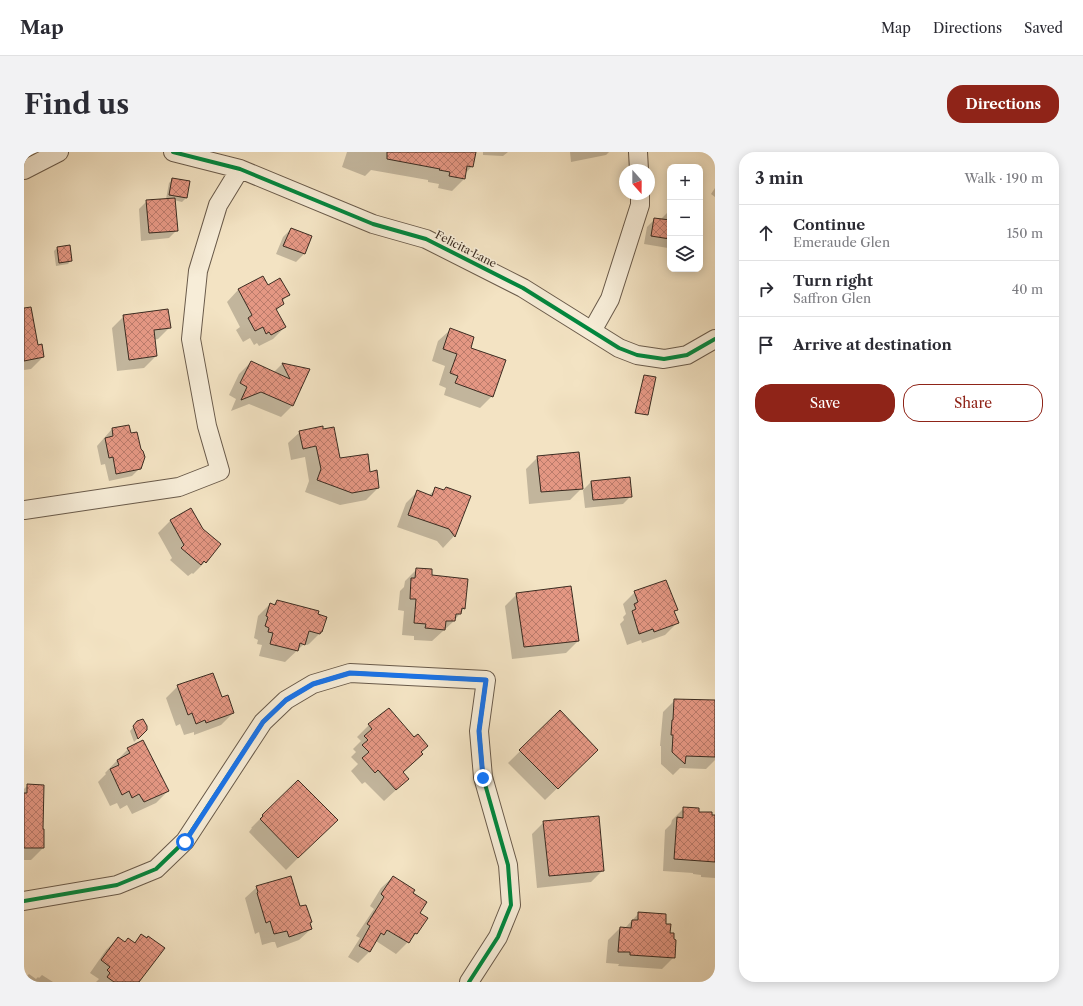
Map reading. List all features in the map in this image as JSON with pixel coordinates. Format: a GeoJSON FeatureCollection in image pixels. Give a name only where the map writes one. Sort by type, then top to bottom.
{"type":"FeatureCollection","features":[{"type":"Feature","properties":{"kind":"street"},"geometry":{"type":"LineString","coordinates":[[24,170],[59,152]]}},
{"type":"Feature","properties":{"kind":"street","name":"Felicita Lane"},"geometry":{"type":"LineString","coordinates":[[173,152],[240,169],[373,224],[426,239],[523,288],[619,348],[637,355],[664,359],[686,355],[715,339]]}},
{"type":"Feature","properties":{"kind":"street"},"geometry":{"type":"LineString","coordinates":[[638,152],[639,164]]}},
{"type":"Feature","properties":{"kind":"street"},"geometry":{"type":"LineString","coordinates":[[24,510],[179,487],[220,471],[207,426],[191,339],[198,271],[218,205],[240,169]]}},
{"type":"Feature","properties":{"kind":"street"},"geometry":{"type":"LineString","coordinates":[[592,331],[610,299],[640,205],[640,200]]}},
{"type":"Feature","properties":{"kind":"street"},"geometry":{"type":"LineString","coordinates":[[24,901],[117,885],[156,869],[185,842],[263,722],[286,700],[313,684],[350,673],[486,680],[479,731],[483,778],[508,865],[511,905],[498,937],[469,982]]}},
{"type":"Feature","properties":{"kind":"building"},"geometry":{"type":"Polygon","coordinates":[[[387,152],[476,152],[473,167],[467,166],[465,179],[449,176],[450,172],[439,170],[440,169],[387,159],[387,152]]]}},
{"type":"Feature","properties":{"kind":"building"},"geometry":{"type":"Polygon","coordinates":[[[172,178],[190,181],[187,198],[169,195],[172,178]]]}},
{"type":"Feature","properties":{"kind":"building"},"geometry":{"type":"Polygon","coordinates":[[[175,198],[178,231],[149,233],[146,200],[175,198]]]}},
{"type":"Feature","properties":{"kind":"building"},"geometry":{"type":"Polygon","coordinates":[[[654,218],[667,220],[667,239],[651,236],[654,218]]]}},
{"type":"Feature","properties":{"kind":"building"},"geometry":{"type":"Polygon","coordinates":[[[291,228],[312,236],[305,254],[283,246],[291,228]]]}},
{"type":"Feature","properties":{"kind":"building"},"geometry":{"type":"Polygon","coordinates":[[[70,245],[72,261],[59,263],[57,247],[70,245]]]}},
{"type":"Feature","properties":{"kind":"building"},"geometry":{"type":"Polygon","coordinates":[[[263,276],[268,285],[280,278],[290,295],[282,299],[284,304],[276,309],[286,327],[271,335],[269,332],[266,334],[263,327],[255,331],[248,318],[252,315],[238,289],[263,276]]]}},
{"type":"Feature","properties":{"kind":"building"},"geometry":{"type":"Polygon","coordinates":[[[31,307],[38,345],[42,344],[44,357],[24,361],[24,308],[31,307]]]}},
{"type":"Feature","properties":{"kind":"building"},"geometry":{"type":"Polygon","coordinates":[[[168,309],[171,328],[154,330],[157,356],[129,360],[123,315],[168,309]]]}},
{"type":"Feature","properties":{"kind":"building"},"geometry":{"type":"Polygon","coordinates":[[[450,328],[474,337],[471,348],[506,360],[493,397],[455,383],[458,376],[450,373],[457,354],[443,349],[450,328]]]}},
{"type":"Feature","properties":{"kind":"building"},"geometry":{"type":"Polygon","coordinates":[[[251,361],[290,379],[282,363],[310,369],[293,406],[261,392],[241,400],[247,387],[240,383],[251,361]]]}},
{"type":"Feature","properties":{"kind":"building"},"geometry":{"type":"Polygon","coordinates":[[[644,375],[656,377],[648,415],[635,413],[644,375]]]}},
{"type":"Feature","properties":{"kind":"building"},"geometry":{"type":"Polygon","coordinates":[[[129,425],[131,433],[137,432],[141,449],[145,457],[141,469],[116,474],[113,457],[109,458],[105,438],[113,436],[112,428],[129,425]]]}},
{"type":"Feature","properties":{"kind":"building"},"geometry":{"type":"Polygon","coordinates":[[[323,426],[323,429],[334,427],[340,458],[368,454],[370,472],[377,470],[379,488],[352,493],[317,480],[321,469],[316,446],[303,449],[299,431],[323,426]]]}},
{"type":"Feature","properties":{"kind":"building"},"geometry":{"type":"Polygon","coordinates":[[[579,452],[583,489],[541,492],[537,456],[579,452]]]}},
{"type":"Feature","properties":{"kind":"building"},"geometry":{"type":"Polygon","coordinates":[[[630,477],[632,497],[593,500],[591,481],[630,477]]]}},
{"type":"Feature","properties":{"kind":"building"},"geometry":{"type":"Polygon","coordinates":[[[435,487],[444,490],[446,487],[471,496],[455,537],[449,529],[408,515],[417,490],[432,496],[435,487]]]}},
{"type":"Feature","properties":{"kind":"building"},"geometry":{"type":"Polygon","coordinates":[[[191,508],[203,529],[221,544],[206,563],[204,561],[201,565],[181,548],[184,545],[170,520],[191,508]]]}},
{"type":"Feature","properties":{"kind":"building"},"geometry":{"type":"Polygon","coordinates":[[[416,568],[432,569],[432,575],[468,579],[465,609],[462,608],[461,614],[456,614],[455,621],[446,621],[445,630],[425,628],[426,624],[414,623],[416,599],[410,599],[411,578],[415,578],[416,568]]]}},
{"type":"Feature","properties":{"kind":"building"},"geometry":{"type":"Polygon","coordinates":[[[666,580],[678,610],[674,611],[679,623],[654,632],[653,629],[639,634],[632,611],[636,609],[634,604],[638,602],[634,591],[666,580]]]}},
{"type":"Feature","properties":{"kind":"building"},"geometry":{"type":"Polygon","coordinates":[[[571,586],[579,641],[524,647],[516,593],[571,586]]]}},
{"type":"Feature","properties":{"kind":"building"},"geometry":{"type":"Polygon","coordinates":[[[277,600],[319,611],[318,614],[327,617],[322,632],[320,634],[309,631],[305,645],[300,643],[298,651],[270,644],[273,633],[268,632],[269,628],[265,626],[268,617],[266,616],[270,603],[275,605],[277,600]]]}},
{"type":"Feature","properties":{"kind":"building"},"geometry":{"type":"Polygon","coordinates":[[[213,673],[222,697],[228,695],[234,713],[206,723],[205,720],[196,724],[192,713],[188,715],[177,685],[213,673]]]}},
{"type":"Feature","properties":{"kind":"building"},"geometry":{"type":"Polygon","coordinates":[[[674,699],[715,700],[715,757],[686,756],[685,764],[672,752],[673,735],[671,735],[674,699]]]}},
{"type":"Feature","properties":{"kind":"building"},"geometry":{"type":"Polygon","coordinates":[[[389,708],[414,737],[418,734],[428,746],[421,752],[423,754],[403,772],[409,779],[396,790],[378,770],[375,773],[362,758],[369,752],[362,745],[368,740],[364,736],[372,729],[368,724],[389,708]]]}},
{"type":"Feature","properties":{"kind":"building"},"geometry":{"type":"Polygon","coordinates":[[[560,710],[598,750],[558,789],[519,750],[560,710]]]}},
{"type":"Feature","properties":{"kind":"building"},"geometry":{"type":"Polygon","coordinates":[[[143,719],[147,726],[147,730],[138,739],[133,726],[137,721],[143,719]]]}},
{"type":"Feature","properties":{"kind":"building"},"geometry":{"type":"Polygon","coordinates":[[[143,740],[169,791],[144,802],[139,794],[132,798],[129,791],[122,795],[110,769],[119,765],[117,760],[130,753],[127,748],[143,740]]]}},
{"type":"Feature","properties":{"kind":"building"},"geometry":{"type":"Polygon","coordinates":[[[298,780],[338,820],[298,858],[260,819],[263,816],[262,815],[298,780]]]}},
{"type":"Feature","properties":{"kind":"building"},"geometry":{"type":"Polygon","coordinates":[[[27,784],[44,785],[44,848],[24,848],[24,793],[27,793],[27,784]]]}},
{"type":"Feature","properties":{"kind":"building"},"geometry":{"type":"Polygon","coordinates":[[[683,807],[699,808],[699,812],[712,812],[712,815],[715,815],[715,862],[674,859],[677,817],[683,818],[683,807]]]}},
{"type":"Feature","properties":{"kind":"building"},"geometry":{"type":"Polygon","coordinates":[[[599,816],[604,871],[549,876],[543,821],[599,816]]]}},
{"type":"Feature","properties":{"kind":"building"},"geometry":{"type":"Polygon","coordinates":[[[291,876],[300,906],[306,905],[312,922],[310,923],[312,929],[289,937],[287,931],[274,934],[270,921],[266,923],[256,886],[291,876]]]}},
{"type":"Feature","properties":{"kind":"building"},"geometry":{"type":"Polygon","coordinates":[[[393,876],[415,890],[413,893],[427,902],[420,913],[428,918],[417,934],[415,933],[409,943],[387,930],[384,935],[381,933],[370,952],[359,946],[370,926],[367,924],[384,897],[381,894],[393,876]]]}},
{"type":"Feature","properties":{"kind":"building"},"geometry":{"type":"Polygon","coordinates":[[[638,912],[666,914],[666,924],[671,924],[670,933],[674,933],[674,939],[676,940],[675,958],[630,955],[630,952],[618,952],[620,927],[631,928],[632,920],[638,920],[638,912]]]}},
{"type":"Feature","properties":{"kind":"building"},"geometry":{"type":"Polygon","coordinates":[[[141,934],[147,938],[148,936],[165,948],[139,982],[114,982],[107,977],[110,973],[107,970],[110,967],[101,960],[118,937],[125,942],[128,938],[135,943],[141,934]]]}},
{"type":"Feature","properties":{"kind":"cycle path"},"geometry":{"type":"LineString","coordinates":[[173,152],[240,169],[373,224],[426,239],[523,288],[619,348],[637,355],[664,359],[687,355],[715,339]]}},
{"type":"Feature","properties":{"kind":"cycle path"},"geometry":{"type":"LineString","coordinates":[[24,901],[117,885],[156,869],[185,841],[263,722],[286,700],[313,684],[350,673],[486,680],[479,731],[483,777],[508,865],[511,905],[498,937],[469,982]]}},
{"type":"Feature","properties":{"kind":"route"},"geometry":{"type":"LineString","coordinates":[[185,842],[263,722],[286,700],[313,684],[350,673],[486,680],[479,731],[483,778]]}}]}
